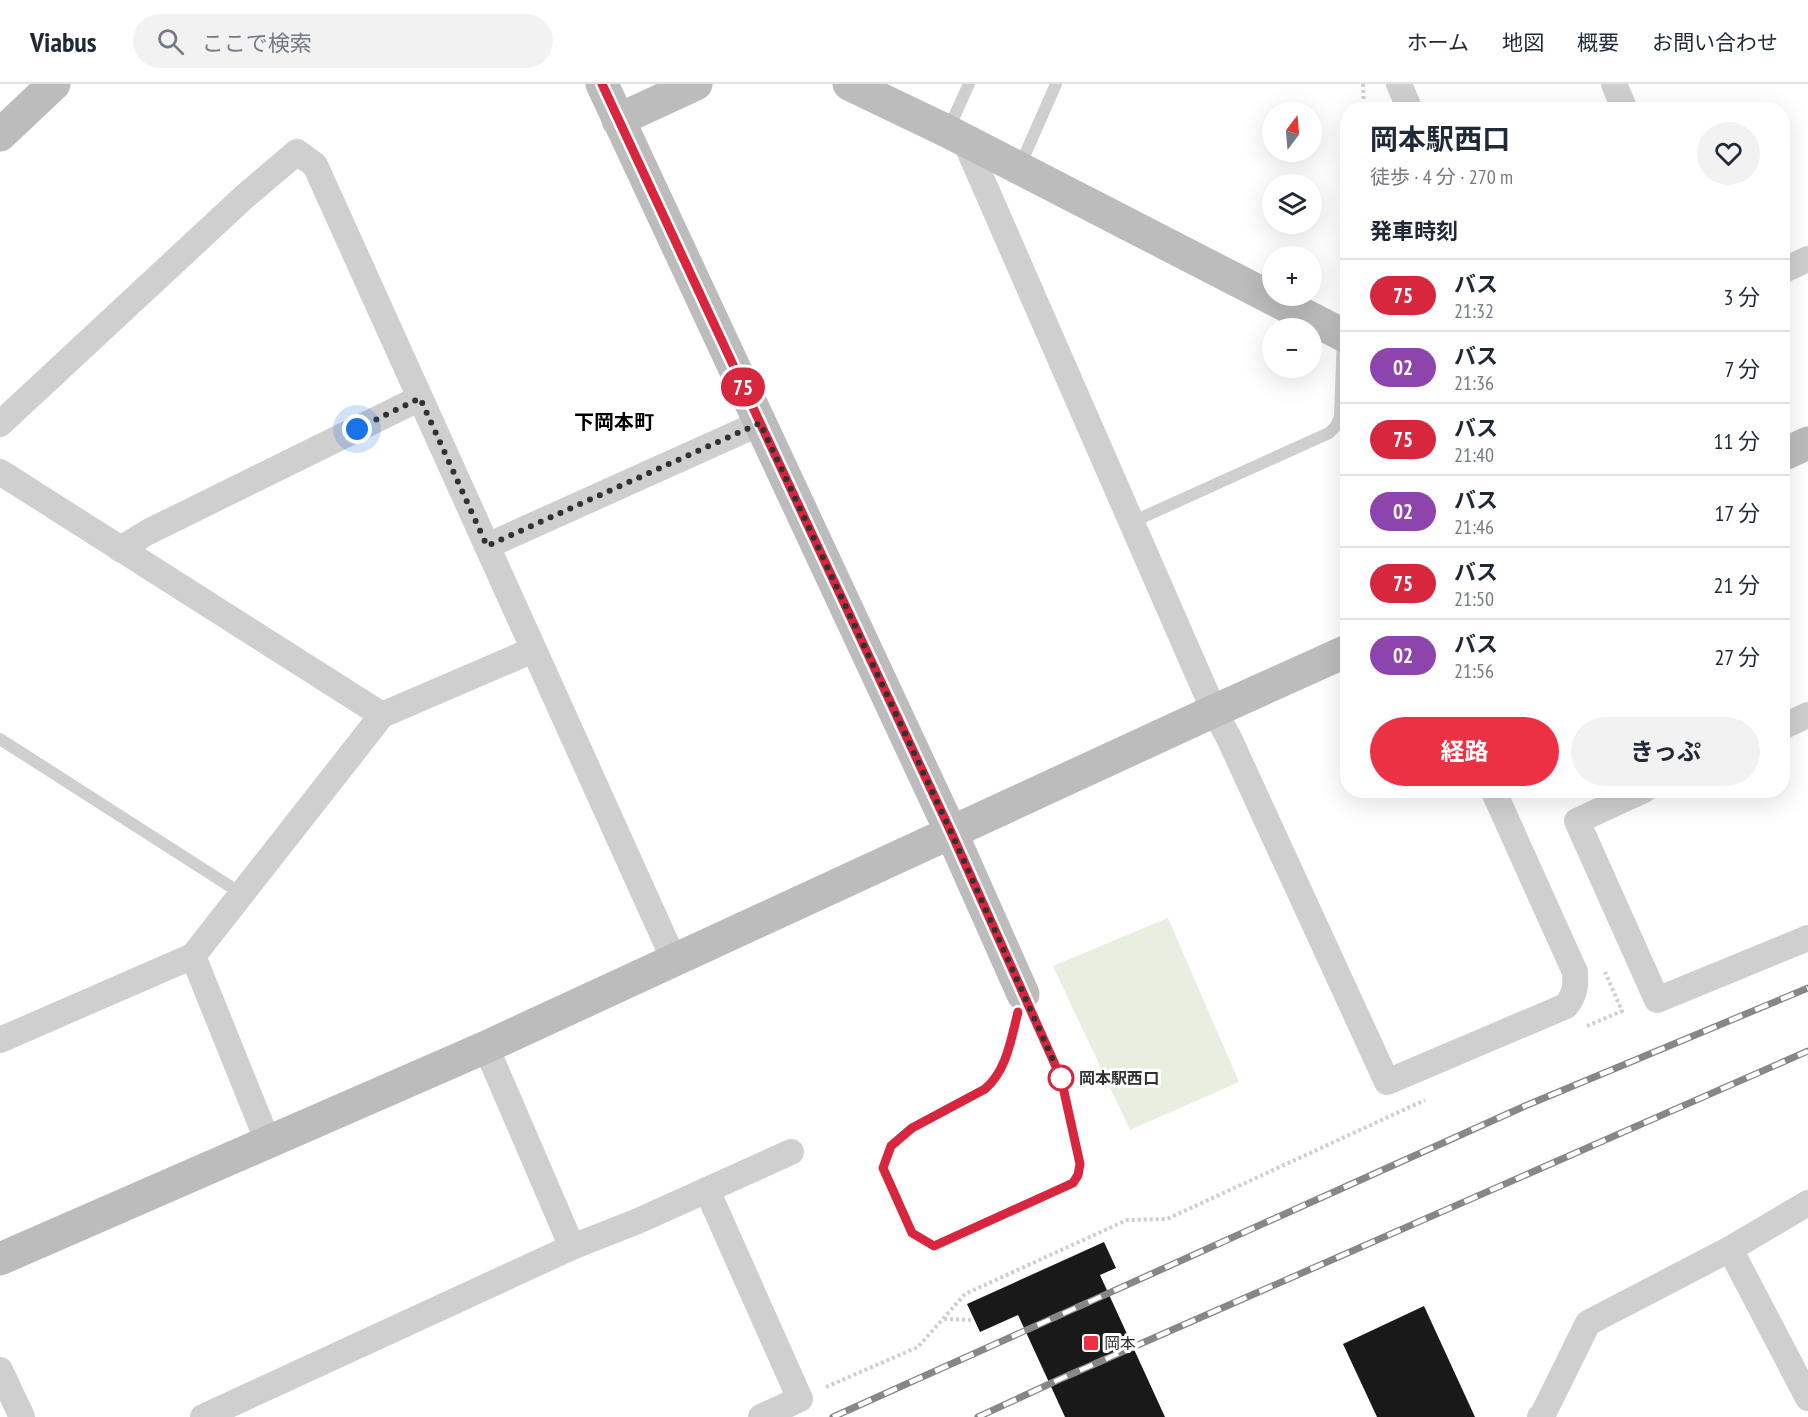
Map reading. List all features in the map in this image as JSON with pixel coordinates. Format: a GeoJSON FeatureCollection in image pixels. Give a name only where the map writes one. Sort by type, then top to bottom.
{"type":"FeatureCollection","features":[{"type":"Feature","properties":{"kind":"street"},"geometry":{"type":"LineString","coordinates":[[602,84],[951,832],[1023,994]]}},
{"type":"Feature","properties":{"kind":"street"},"geometry":{"type":"LineString","coordinates":[[618,120],[696,84]]}},
{"type":"Feature","properties":{"kind":"street"},"geometry":{"type":"LineString","coordinates":[[849,84],[1019,168],[1340,333]]}},
{"type":"Feature","properties":{"kind":"street"},"geometry":{"type":"LineString","coordinates":[[1399,84],[1407,102]]}},
{"type":"Feature","properties":{"kind":"street"},"geometry":{"type":"LineString","coordinates":[[1614,84],[1622,102]]}},
{"type":"Feature","properties":{"kind":"street"},"geometry":{"type":"LineString","coordinates":[[0,135],[49,86]]}},
{"type":"Feature","properties":{"kind":"street"},"geometry":{"type":"LineString","coordinates":[[956,136],[1132,522],[1214,711],[1228,735],[1387,1083],[1566,1006],[1574,996],[1575,972],[1497,798]]}},
{"type":"Feature","properties":{"kind":"street"},"geometry":{"type":"LineString","coordinates":[[0,424],[243,198],[297,152],[315,165],[674,960]]}},
{"type":"Feature","properties":{"kind":"street"},"geometry":{"type":"LineString","coordinates":[[1790,267],[1808,259]]}},
{"type":"Feature","properties":{"kind":"street"},"geometry":{"type":"LineString","coordinates":[[120,549],[148,532],[420,398]]}},
{"type":"Feature","properties":{"kind":"street"},"geometry":{"type":"LineString","coordinates":[[487,546],[760,423]]}},
{"type":"Feature","properties":{"kind":"street"},"geometry":{"type":"LineString","coordinates":[[1790,451],[1808,443]]}},
{"type":"Feature","properties":{"kind":"street"},"geometry":{"type":"LineString","coordinates":[[0,472],[382,715]]}},
{"type":"Feature","properties":{"kind":"street"},"geometry":{"type":"LineString","coordinates":[[0,1040],[193,956],[382,715],[533,650]]}},
{"type":"Feature","properties":{"kind":"street"},"geometry":{"type":"LineString","coordinates":[[0,1259],[486,1047],[1340,654]]}},
{"type":"Feature","properties":{"kind":"street"},"geometry":{"type":"LineString","coordinates":[[1790,724],[1808,716]]}},
{"type":"Feature","properties":{"kind":"street"},"geometry":{"type":"LineString","coordinates":[[1627,798],[1577,821],[1657,1000],[1808,938]]}},
{"type":"Feature","properties":{"kind":"street"},"geometry":{"type":"LineString","coordinates":[[193,956],[268,1142]]}},
{"type":"Feature","properties":{"kind":"street"},"geometry":{"type":"LineString","coordinates":[[486,1047],[572,1247]]}},
{"type":"Feature","properties":{"kind":"street"},"geometry":{"type":"LineString","coordinates":[[203,1417],[572,1247],[638,1221],[791,1152]]}},
{"type":"Feature","properties":{"kind":"street"},"geometry":{"type":"LineString","coordinates":[[707,1190],[800,1399],[761,1417]]}},
{"type":"Feature","properties":{"kind":"street"},"geometry":{"type":"LineString","coordinates":[[1540,1417],[1588,1323],[1730,1249],[1808,1203]]}},
{"type":"Feature","properties":{"kind":"street"},"geometry":{"type":"LineString","coordinates":[[1730,1249],[1808,1398]]}},
{"type":"Feature","properties":{"kind":"street"},"geometry":{"type":"LineString","coordinates":[[0,1370],[22,1417]]}},
{"type":"Feature","properties":{"kind":"lane"},"geometry":{"type":"LineString","coordinates":[[956,136],[969,84]]}},
{"type":"Feature","properties":{"kind":"lane"},"geometry":{"type":"LineString","coordinates":[[1019,168],[1056,84]]}},
{"type":"Feature","properties":{"kind":"lane"},"geometry":{"type":"LineString","coordinates":[[1132,522],[1329,433],[1336,426],[1340,417]]}},
{"type":"Feature","properties":{"kind":"lane"},"geometry":{"type":"LineString","coordinates":[[0,739],[242,894]]}},
{"type":"Feature","properties":{"kind":"lane"},"geometry":{"type":"LineString","coordinates":[[1023,994],[1061,1078],[1078,1149],[1080,1164],[1078,1175],[1073,1183],[934,1246],[912,1233],[883,1168],[891,1146],[912,1128],[985,1089],[995,1080],[1002,1070],[1023,994]]}},
{"type":"Feature","properties":{"kind":"path"},"geometry":{"type":"LineString","coordinates":[[1364,84],[1364,102]]}},
{"type":"Feature","properties":{"kind":"path"},"geometry":{"type":"LineString","coordinates":[[800,1399],[918,1347],[965,1294],[1127,1220],[1167,1219]]}},
{"type":"Feature","properties":{"kind":"path"},"geometry":{"type":"LineString","coordinates":[[944,1318],[974,1320]]}},
{"type":"Feature","properties":{"kind":"green space"},"geometry":{"type":"Polygon","coordinates":[[[1168,918],[1239,1082],[1130,1130],[1053,966],[1168,918]]]}},
{"type":"Feature","properties":{"kind":"building"},"geometry":{"type":"Polygon","coordinates":[[[1104,1242],[1116,1268],[1100,1275],[1165,1417],[1065,1417],[1018,1315],[980,1332],[967,1304],[1104,1242]]]}},
{"type":"Feature","properties":{"kind":"building"},"geometry":{"type":"Polygon","coordinates":[[[1424,1306],[1475,1417],[1377,1417],[1343,1344],[1424,1306]]]}},
{"type":"Feature","properties":{"kind":"railway"},"geometry":{"type":"LineString","coordinates":[[833,1417],[1525,1106],[1808,988]]}},
{"type":"Feature","properties":{"kind":"railway"},"geometry":{"type":"LineString","coordinates":[[978,1417],[1808,1051]]}},
{"type":"Feature","properties":{"kind":"bus line","name":"75"},"geometry":{"type":"LineString","coordinates":[[602,84],[951,832],[1061,1078],[1080,1164],[1078,1175],[1073,1183],[934,1246],[912,1233],[883,1168],[891,1146],[912,1128],[985,1089],[995,1080],[1002,1070],[1018,1012]]}},
{"type":"Feature","properties":{"kind":"place","name":"岡本駅西口"},"geometry":{"type":"Point","coordinates":[1061,1078]}},
{"type":"Feature","properties":{"kind":"place","name":"岡本"},"geometry":{"type":"Point","coordinates":[1091,1343]}},
{"type":"Feature","properties":{"kind":"district","name":"下岡本町"},"geometry":{"type":"Point","coordinates":[614,422]}},
{"type":"Feature","properties":{"kind":"route"},"geometry":{"type":"LineString","coordinates":[[357,429],[420,398],[487,546],[760,423],[951,832],[1061,1078]]}}]}
